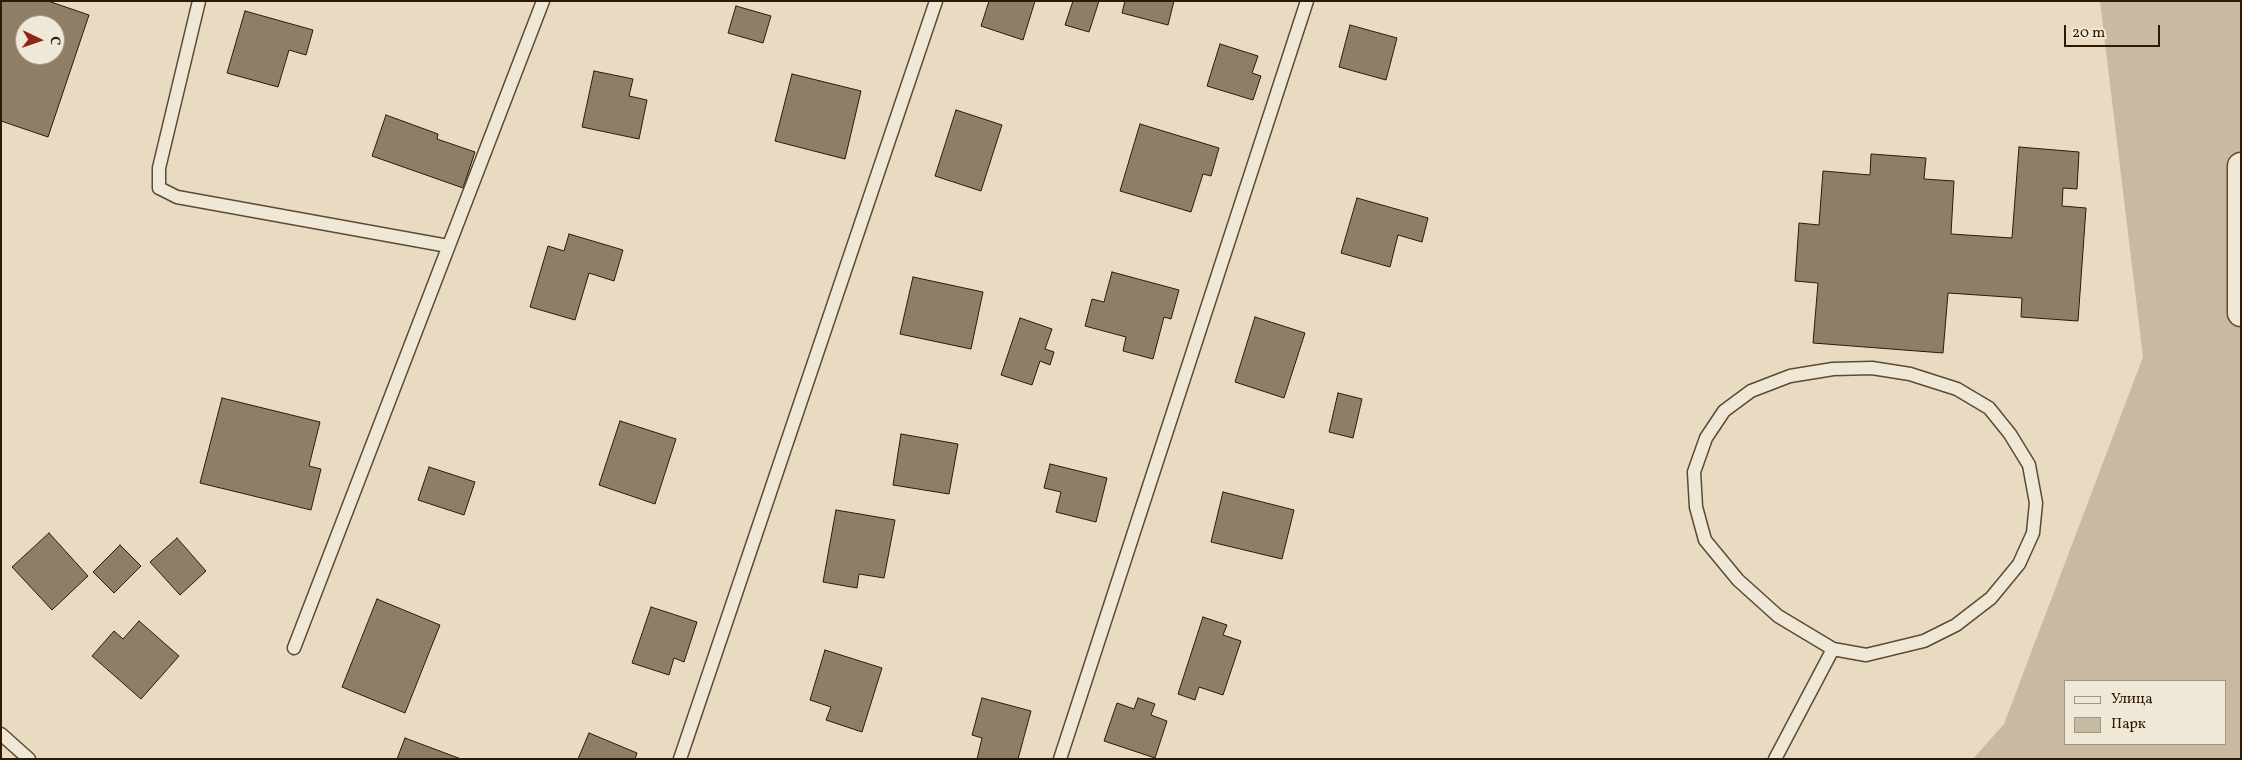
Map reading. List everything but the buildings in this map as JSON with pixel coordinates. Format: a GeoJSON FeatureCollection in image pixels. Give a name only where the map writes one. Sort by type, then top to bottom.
{"type":"FeatureCollection","features":[{"type":"Feature","properties":{"kind":"street"},"geometry":{"type":"LineString","coordinates":[[2241,166],[2241,313]]}},
{"type":"Feature","properties":{"kind":"lane"},"geometry":{"type":"LineString","coordinates":[[199,1],[159,168],[159,188],[177,197],[448,246]]}},
{"type":"Feature","properties":{"kind":"lane"},"geometry":{"type":"LineString","coordinates":[[294,648],[542,1]]}},
{"type":"Feature","properties":{"kind":"lane"},"geometry":{"type":"LineString","coordinates":[[680,759],[936,1]]}},
{"type":"Feature","properties":{"kind":"lane"},"geometry":{"type":"LineString","coordinates":[[1060,759],[1308,1]]}},
{"type":"Feature","properties":{"kind":"lane"},"geometry":{"type":"LineString","coordinates":[[1872,368],[1910,374],[1957,389],[1990,408],[2010,434],[2029,466],[2036,504],[2035,518],[2033,533],[2019,564],[1991,598],[1956,624],[1924,641],[1866,655],[1833,649],[1778,616],[1738,580],[1705,540],[1696,508],[1694,472],[1706,438],[1724,411],[1751,391],[1790,376],[1833,369],[1872,368]]}},
{"type":"Feature","properties":{"kind":"lane"},"geometry":{"type":"LineString","coordinates":[[1775,759],[1833,649]]}},
{"type":"Feature","properties":{"kind":"lane"},"geometry":{"type":"LineString","coordinates":[[1,734],[29,759]]}},
{"type":"Feature","properties":{"kind":"green space"},"geometry":{"type":"Polygon","coordinates":[[[2100,1],[2241,1],[2241,759],[1973,759],[2004,724],[2143,357],[2100,1]]]}}]}
